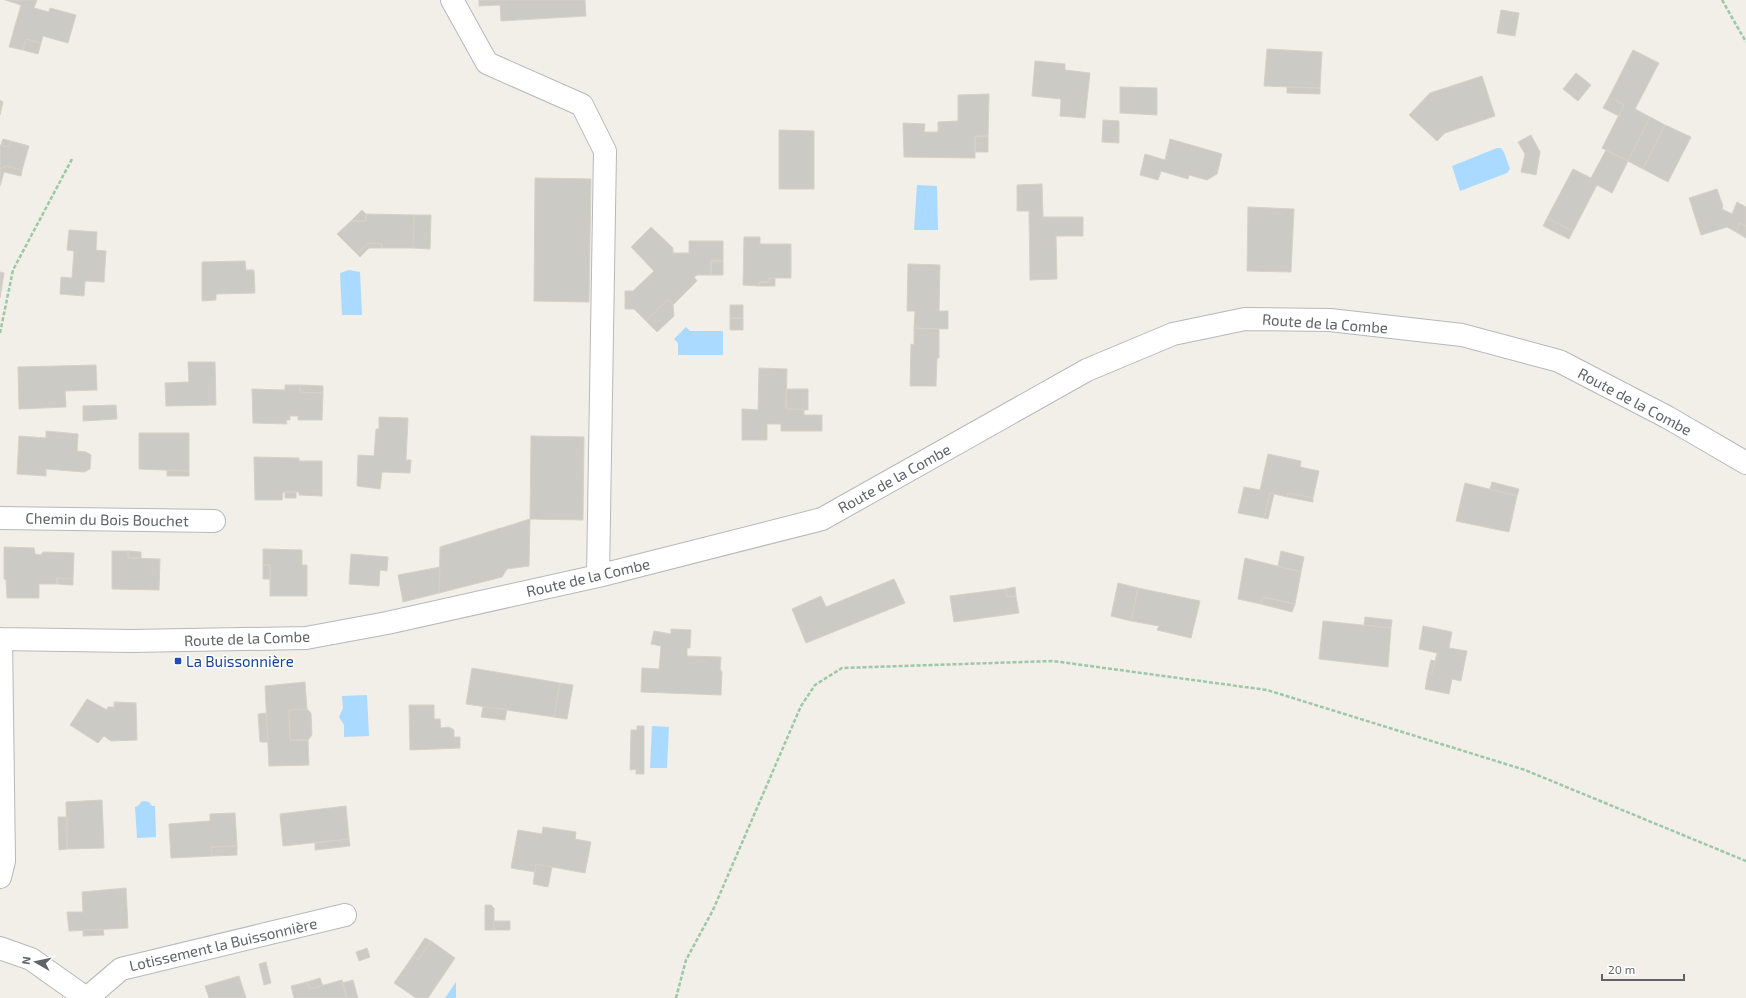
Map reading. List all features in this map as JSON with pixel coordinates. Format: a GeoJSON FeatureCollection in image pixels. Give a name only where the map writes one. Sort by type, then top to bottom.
{"type":"FeatureCollection","features":[{"type":"Feature","properties":{"kind":"street"},"geometry":{"type":"LineString","coordinates":[[452,0],[487,62],[582,105],[605,151],[598,576]]}},
{"type":"Feature","properties":{"kind":"street","name":"Route de la Combe"},"geometry":{"type":"LineString","coordinates":[[0,639],[131,641],[306,638],[387,623],[598,576],[822,519],[1087,370],[1174,334],[1245,319],[1330,320],[1462,335],[1559,361],[1667,417],[1746,463]]}},
{"type":"Feature","properties":{"kind":"street","name":"Chemin du Bois Bouchet"},"geometry":{"type":"LineString","coordinates":[[0,518],[214,521]]}},
{"type":"Feature","properties":{"kind":"street"},"geometry":{"type":"LineString","coordinates":[[0,639],[1,797],[4,860],[0,877]]}},
{"type":"Feature","properties":{"kind":"street","name":"Lotissement la Buissonnière"},"geometry":{"type":"LineString","coordinates":[[0,948],[31,959],[87,998],[121,969],[345,915]]}},
{"type":"Feature","properties":{"kind":"path"},"geometry":{"type":"LineString","coordinates":[[1722,0],[1746,42]]}},
{"type":"Feature","properties":{"kind":"path"},"geometry":{"type":"LineString","coordinates":[[0,333],[13,270],[72,159]]}},
{"type":"Feature","properties":{"kind":"path"},"geometry":{"type":"LineString","coordinates":[[676,998],[686,960],[713,910],[775,769],[800,706],[815,685],[842,668],[1053,661],[1267,690],[1525,770],[1746,861]]}},
{"type":"Feature","properties":{"kind":"water"},"geometry":{"type":"Polygon","coordinates":[[[1497,148],[1501,148],[1504,152],[1510,169],[1507,173],[1460,191],[1452,166],[1497,148]]]}},
{"type":"Feature","properties":{"kind":"water"},"geometry":{"type":"Polygon","coordinates":[[[917,185],[937,186],[938,230],[914,230],[917,185]]]}},
{"type":"Feature","properties":{"kind":"water"},"geometry":{"type":"Polygon","coordinates":[[[349,270],[360,272],[362,315],[342,315],[340,273],[349,270]]]}},
{"type":"Feature","properties":{"kind":"water"},"geometry":{"type":"Polygon","coordinates":[[[686,327],[690,331],[723,331],[723,355],[678,355],[678,343],[674,339],[686,327]]]}},
{"type":"Feature","properties":{"kind":"water"},"geometry":{"type":"Polygon","coordinates":[[[367,695],[369,736],[344,737],[344,725],[339,717],[343,708],[342,696],[367,695]]]}},
{"type":"Feature","properties":{"kind":"water"},"geometry":{"type":"Polygon","coordinates":[[[652,726],[669,727],[667,768],[650,768],[652,726]]]}},
{"type":"Feature","properties":{"kind":"water"},"geometry":{"type":"Polygon","coordinates":[[[144,801],[149,802],[152,806],[155,806],[156,837],[137,838],[135,807],[144,801]]]}},
{"type":"Feature","properties":{"kind":"water"},"geometry":{"type":"Polygon","coordinates":[[[456,982],[456,998],[445,998],[456,982]]]}},
{"type":"Feature","properties":{"kind":"building"},"geometry":{"type":"Polygon","coordinates":[[[5,0],[37,0],[34,8],[49,12],[50,8],[76,15],[68,43],[43,36],[41,43],[26,39],[23,50],[9,47],[21,5],[5,0]]]}},
{"type":"Feature","properties":{"kind":"building"},"geometry":{"type":"Polygon","coordinates":[[[479,0],[585,0],[586,16],[501,21],[500,5],[479,6],[479,0]]]}},
{"type":"Feature","properties":{"kind":"building"},"geometry":{"type":"Polygon","coordinates":[[[1501,10],[1519,13],[1515,36],[1497,33],[1501,10]]]}},
{"type":"Feature","properties":{"kind":"building"},"geometry":{"type":"Polygon","coordinates":[[[26,39],[41,43],[38,54],[23,50],[26,39]]]}},
{"type":"Feature","properties":{"kind":"building"},"geometry":{"type":"Polygon","coordinates":[[[1267,49],[1322,52],[1320,88],[1264,86],[1267,49]]]}},
{"type":"Feature","properties":{"kind":"building"},"geometry":{"type":"Polygon","coordinates":[[[1633,50],[1659,63],[1635,109],[1650,117],[1628,161],[1602,148],[1624,105],[1609,97],[1633,50]]]}},
{"type":"Feature","properties":{"kind":"building"},"geometry":{"type":"Polygon","coordinates":[[[1035,61],[1065,64],[1065,70],[1090,73],[1085,118],[1060,116],[1061,99],[1032,96],[1035,61]]]}},
{"type":"Feature","properties":{"kind":"building"},"geometry":{"type":"Polygon","coordinates":[[[1576,73],[1591,85],[1578,101],[1563,89],[1576,73]]]}},
{"type":"Feature","properties":{"kind":"building"},"geometry":{"type":"Polygon","coordinates":[[[1482,76],[1495,116],[1445,133],[1437,141],[1409,115],[1430,93],[1482,76]]]}},
{"type":"Feature","properties":{"kind":"building"},"geometry":{"type":"Polygon","coordinates":[[[1120,87],[1157,88],[1157,115],[1120,113],[1120,87]]]}},
{"type":"Feature","properties":{"kind":"building"},"geometry":{"type":"Polygon","coordinates":[[[1287,87],[1320,88],[1320,94],[1287,93],[1287,87]]]}},
{"type":"Feature","properties":{"kind":"building"},"geometry":{"type":"Polygon","coordinates":[[[989,94],[988,136],[975,136],[975,158],[904,157],[903,123],[925,124],[924,132],[938,132],[938,122],[958,121],[958,95],[989,94]]]}},
{"type":"Feature","properties":{"kind":"building"},"geometry":{"type":"Polygon","coordinates":[[[1609,97],[1624,105],[1619,116],[1603,108],[1609,97]]]}},
{"type":"Feature","properties":{"kind":"building"},"geometry":{"type":"Polygon","coordinates":[[[0,100],[3,102],[0,115],[0,100]]]}},
{"type":"Feature","properties":{"kind":"building"},"geometry":{"type":"Polygon","coordinates":[[[1650,117],[1665,125],[1643,169],[1628,161],[1650,117]]]}},
{"type":"Feature","properties":{"kind":"building"},"geometry":{"type":"Polygon","coordinates":[[[1103,120],[1119,121],[1119,143],[1102,142],[1103,120]]]}},
{"type":"Feature","properties":{"kind":"building"},"geometry":{"type":"Polygon","coordinates":[[[1665,125],[1691,137],[1668,182],[1643,169],[1665,125]]]}},
{"type":"Feature","properties":{"kind":"building"},"geometry":{"type":"Polygon","coordinates":[[[779,130],[814,131],[814,189],[779,189],[779,130]]]}},
{"type":"Feature","properties":{"kind":"building"},"geometry":{"type":"Polygon","coordinates":[[[1531,135],[1540,152],[1536,175],[1521,172],[1525,154],[1518,142],[1531,135]]]}},
{"type":"Feature","properties":{"kind":"building"},"geometry":{"type":"Polygon","coordinates":[[[975,136],[988,136],[988,152],[975,152],[975,136]]]}},
{"type":"Feature","properties":{"kind":"building"},"geometry":{"type":"Polygon","coordinates":[[[3,139],[11,141],[9,147],[1,145],[3,139]]]}},
{"type":"Feature","properties":{"kind":"building"},"geometry":{"type":"Polygon","coordinates":[[[1170,139],[1222,154],[1217,174],[1207,180],[1189,175],[1188,179],[1161,171],[1158,180],[1140,175],[1145,154],[1165,160],[1170,139]]]}},
{"type":"Feature","properties":{"kind":"building"},"geometry":{"type":"Polygon","coordinates":[[[11,141],[29,146],[22,170],[6,166],[0,169],[0,145],[9,147],[11,141]]]}},
{"type":"Feature","properties":{"kind":"building"},"geometry":{"type":"Polygon","coordinates":[[[1606,150],[1628,161],[1612,193],[1597,185],[1573,231],[1547,218],[1573,169],[1591,178],[1606,150]]]}},
{"type":"Feature","properties":{"kind":"building"},"geometry":{"type":"Polygon","coordinates":[[[6,166],[22,170],[21,176],[4,172],[0,186],[0,169],[6,166]]]}},
{"type":"Feature","properties":{"kind":"building"},"geometry":{"type":"Polygon","coordinates":[[[535,178],[591,179],[589,302],[534,301],[535,178]]]}},
{"type":"Feature","properties":{"kind":"building"},"geometry":{"type":"Polygon","coordinates":[[[1042,184],[1043,217],[1083,217],[1083,236],[1056,236],[1057,279],[1030,280],[1029,211],[1017,211],[1017,185],[1042,184]]]}},
{"type":"Feature","properties":{"kind":"building"},"geometry":{"type":"Polygon","coordinates":[[[1717,189],[1723,206],[1722,209],[1732,214],[1737,202],[1746,207],[1746,226],[1740,223],[1736,232],[1727,227],[1701,235],[1689,198],[1717,189]]]}},
{"type":"Feature","properties":{"kind":"building"},"geometry":{"type":"Polygon","coordinates":[[[1248,207],[1294,209],[1291,272],[1247,271],[1248,207]]]}},
{"type":"Feature","properties":{"kind":"building"},"geometry":{"type":"Polygon","coordinates":[[[362,210],[366,214],[366,221],[351,221],[362,210]]]}},
{"type":"Feature","properties":{"kind":"building"},"geometry":{"type":"Polygon","coordinates":[[[366,214],[414,215],[413,248],[382,248],[382,244],[368,243],[357,254],[337,234],[351,221],[366,221],[366,214]]]}},
{"type":"Feature","properties":{"kind":"building"},"geometry":{"type":"Polygon","coordinates":[[[414,215],[431,215],[430,249],[413,248],[414,215]]]}},
{"type":"Feature","properties":{"kind":"building"},"geometry":{"type":"Polygon","coordinates":[[[1547,218],[1573,231],[1569,239],[1543,226],[1547,218]]]}},
{"type":"Feature","properties":{"kind":"building"},"geometry":{"type":"Polygon","coordinates":[[[1740,223],[1746,226],[1746,238],[1736,232],[1740,223]]]}},
{"type":"Feature","properties":{"kind":"building"},"geometry":{"type":"Polygon","coordinates":[[[651,227],[673,248],[673,253],[689,253],[689,241],[723,241],[723,261],[711,261],[711,275],[697,275],[694,277],[697,281],[673,305],[668,299],[646,321],[634,309],[625,309],[625,291],[633,291],[654,271],[631,247],[651,227]]]}},
{"type":"Feature","properties":{"kind":"building"},"geometry":{"type":"Polygon","coordinates":[[[69,230],[97,232],[96,250],[106,251],[104,282],[85,281],[84,296],[60,294],[61,277],[72,278],[74,251],[67,250],[69,230]]]}},
{"type":"Feature","properties":{"kind":"building"},"geometry":{"type":"Polygon","coordinates":[[[744,237],[760,237],[760,244],[791,244],[791,278],[769,278],[769,282],[760,282],[759,286],[743,285],[744,237]]]}},
{"type":"Feature","properties":{"kind":"building"},"geometry":{"type":"Polygon","coordinates":[[[368,243],[382,244],[382,248],[369,248],[360,257],[357,254],[368,243]]]}},
{"type":"Feature","properties":{"kind":"building"},"geometry":{"type":"Polygon","coordinates":[[[245,261],[246,270],[254,270],[255,293],[216,294],[216,300],[202,301],[202,262],[245,261]]]}},
{"type":"Feature","properties":{"kind":"building"},"geometry":{"type":"Polygon","coordinates":[[[711,261],[723,261],[723,275],[711,275],[711,261]]]}},
{"type":"Feature","properties":{"kind":"building"},"geometry":{"type":"Polygon","coordinates":[[[908,264],[940,265],[939,311],[948,311],[948,329],[914,328],[915,311],[907,311],[908,264]]]}},
{"type":"Feature","properties":{"kind":"building"},"geometry":{"type":"Polygon","coordinates":[[[0,272],[4,273],[0,298],[0,272]]]}},
{"type":"Feature","properties":{"kind":"building"},"geometry":{"type":"Polygon","coordinates":[[[769,278],[775,278],[775,286],[759,286],[760,282],[769,282],[769,278]]]}},
{"type":"Feature","properties":{"kind":"building"},"geometry":{"type":"Polygon","coordinates":[[[668,299],[673,305],[674,316],[657,332],[646,321],[668,299]]]}},
{"type":"Feature","properties":{"kind":"building"},"geometry":{"type":"Polygon","coordinates":[[[730,305],[743,305],[743,318],[730,318],[730,305]]]}},
{"type":"Feature","properties":{"kind":"building"},"geometry":{"type":"Polygon","coordinates":[[[730,318],[743,318],[743,330],[730,330],[730,318]]]}},
{"type":"Feature","properties":{"kind":"building"},"geometry":{"type":"Polygon","coordinates":[[[914,328],[939,329],[939,358],[937,358],[936,386],[910,386],[911,344],[914,345],[914,328]]]}},
{"type":"Feature","properties":{"kind":"building"},"geometry":{"type":"Polygon","coordinates":[[[188,362],[215,362],[216,405],[166,406],[165,383],[189,382],[188,362]]]}},
{"type":"Feature","properties":{"kind":"building"},"geometry":{"type":"Polygon","coordinates":[[[96,365],[97,390],[65,391],[66,407],[19,409],[18,367],[96,365]]]}},
{"type":"Feature","properties":{"kind":"building"},"geometry":{"type":"Polygon","coordinates":[[[759,368],[787,369],[786,409],[804,409],[804,415],[822,415],[822,431],[781,431],[781,424],[767,424],[767,440],[742,440],[742,409],[758,410],[759,368]]]}},
{"type":"Feature","properties":{"kind":"building"},"geometry":{"type":"Polygon","coordinates":[[[285,385],[300,385],[300,392],[323,393],[322,420],[298,420],[298,416],[290,416],[290,420],[286,420],[287,424],[253,423],[252,389],[285,390],[285,385]]]}},
{"type":"Feature","properties":{"kind":"building"},"geometry":{"type":"Polygon","coordinates":[[[300,385],[323,386],[323,393],[300,392],[300,385]]]}},
{"type":"Feature","properties":{"kind":"building"},"geometry":{"type":"Polygon","coordinates":[[[786,389],[808,389],[808,410],[786,409],[786,389]]]}},
{"type":"Feature","properties":{"kind":"building"},"geometry":{"type":"Polygon","coordinates":[[[116,405],[117,419],[83,421],[83,406],[116,405]]]}},
{"type":"Feature","properties":{"kind":"building"},"geometry":{"type":"Polygon","coordinates":[[[379,417],[408,418],[406,460],[411,460],[410,473],[382,472],[380,489],[357,486],[358,455],[374,456],[376,429],[379,429],[379,417]]]}},
{"type":"Feature","properties":{"kind":"building"},"geometry":{"type":"Polygon","coordinates":[[[46,431],[78,434],[77,451],[86,452],[91,455],[90,469],[84,472],[46,469],[46,476],[17,474],[19,436],[46,438],[46,431]]]}},
{"type":"Feature","properties":{"kind":"building"},"geometry":{"type":"Polygon","coordinates":[[[139,433],[189,433],[189,471],[139,469],[139,433]]]}},
{"type":"Feature","properties":{"kind":"building"},"geometry":{"type":"Polygon","coordinates":[[[531,436],[584,437],[583,520],[530,519],[531,436]]]}},
{"type":"Feature","properties":{"kind":"building"},"geometry":{"type":"Polygon","coordinates":[[[1268,454],[1301,461],[1300,467],[1319,471],[1313,498],[1288,493],[1287,497],[1270,493],[1264,518],[1238,513],[1244,487],[1260,490],[1268,454]]]}},
{"type":"Feature","properties":{"kind":"building"},"geometry":{"type":"Polygon","coordinates":[[[254,457],[299,458],[299,461],[322,461],[322,496],[299,495],[299,492],[283,492],[282,500],[255,500],[254,457]]]}},
{"type":"Feature","properties":{"kind":"building"},"geometry":{"type":"Polygon","coordinates":[[[167,470],[189,471],[189,476],[167,476],[167,470]]]}},
{"type":"Feature","properties":{"kind":"building"},"geometry":{"type":"Polygon","coordinates":[[[1492,482],[1519,489],[1517,496],[1490,489],[1492,482]]]}},
{"type":"Feature","properties":{"kind":"building"},"geometry":{"type":"Polygon","coordinates":[[[1465,483],[1517,496],[1509,532],[1456,521],[1465,483]]]}},
{"type":"Feature","properties":{"kind":"building"},"geometry":{"type":"Polygon","coordinates":[[[285,492],[296,492],[296,498],[285,498],[285,492]]]}},
{"type":"Feature","properties":{"kind":"building"},"geometry":{"type":"Polygon","coordinates":[[[1270,493],[1274,494],[1268,519],[1264,518],[1270,493]]]}},
{"type":"Feature","properties":{"kind":"building"},"geometry":{"type":"Polygon","coordinates":[[[1288,493],[1313,498],[1313,502],[1287,497],[1288,493]]]}},
{"type":"Feature","properties":{"kind":"building"},"geometry":{"type":"Polygon","coordinates":[[[530,519],[529,566],[507,569],[502,577],[439,593],[440,547],[530,519]]]}},
{"type":"Feature","properties":{"kind":"building"},"geometry":{"type":"Polygon","coordinates":[[[4,547],[34,548],[35,554],[41,555],[43,552],[74,553],[73,579],[57,578],[57,584],[39,584],[39,598],[7,598],[6,580],[4,579],[4,547]]]}},
{"type":"Feature","properties":{"kind":"building"},"geometry":{"type":"Polygon","coordinates":[[[263,549],[302,550],[302,565],[307,565],[307,596],[270,596],[270,565],[263,565],[263,549]]]}},
{"type":"Feature","properties":{"kind":"building"},"geometry":{"type":"Polygon","coordinates":[[[112,551],[128,551],[128,558],[160,559],[159,590],[112,589],[112,551]]]}},
{"type":"Feature","properties":{"kind":"building"},"geometry":{"type":"Polygon","coordinates":[[[128,551],[141,552],[141,558],[128,558],[128,551]]]}},
{"type":"Feature","properties":{"kind":"building"},"geometry":{"type":"Polygon","coordinates":[[[1281,551],[1304,557],[1301,572],[1278,566],[1281,551]]]}},
{"type":"Feature","properties":{"kind":"building"},"geometry":{"type":"Polygon","coordinates":[[[351,554],[388,557],[387,571],[380,570],[379,586],[349,584],[351,554]]]}},
{"type":"Feature","properties":{"kind":"building"},"geometry":{"type":"Polygon","coordinates":[[[1245,558],[1301,572],[1295,604],[1263,597],[1261,604],[1238,599],[1245,558]]]}},
{"type":"Feature","properties":{"kind":"building"},"geometry":{"type":"Polygon","coordinates":[[[263,565],[270,565],[270,579],[263,579],[263,565]]]}},
{"type":"Feature","properties":{"kind":"building"},"geometry":{"type":"Polygon","coordinates":[[[440,567],[439,593],[403,602],[398,575],[440,567]]]}},
{"type":"Feature","properties":{"kind":"building"},"geometry":{"type":"Polygon","coordinates":[[[57,578],[73,579],[73,585],[57,584],[57,578]]]}},
{"type":"Feature","properties":{"kind":"building"},"geometry":{"type":"Polygon","coordinates":[[[894,579],[905,603],[806,643],[792,609],[821,596],[826,607],[894,579]]]}},
{"type":"Feature","properties":{"kind":"building"},"geometry":{"type":"Polygon","coordinates":[[[1118,583],[1138,588],[1131,621],[1111,616],[1118,583]]]}},
{"type":"Feature","properties":{"kind":"building"},"geometry":{"type":"Polygon","coordinates":[[[1015,587],[1016,596],[1007,597],[1006,589],[1015,587]]]}},
{"type":"Feature","properties":{"kind":"building"},"geometry":{"type":"Polygon","coordinates":[[[1138,588],[1200,601],[1191,638],[1157,630],[1159,626],[1131,621],[1138,588]]]}},
{"type":"Feature","properties":{"kind":"building"},"geometry":{"type":"Polygon","coordinates":[[[1006,589],[1007,597],[1016,596],[1019,613],[954,622],[950,596],[1006,589]]]}},
{"type":"Feature","properties":{"kind":"building"},"geometry":{"type":"Polygon","coordinates":[[[1263,597],[1295,604],[1292,612],[1261,604],[1263,597]]]}},
{"type":"Feature","properties":{"kind":"building"},"geometry":{"type":"Polygon","coordinates":[[[1365,617],[1392,620],[1391,628],[1364,625],[1365,617]]]}},
{"type":"Feature","properties":{"kind":"building"},"geometry":{"type":"Polygon","coordinates":[[[1323,621],[1391,628],[1388,667],[1319,659],[1323,621]]]}},
{"type":"Feature","properties":{"kind":"building"},"geometry":{"type":"Polygon","coordinates":[[[1423,626],[1452,632],[1449,648],[1467,651],[1461,681],[1452,679],[1449,694],[1425,689],[1428,673],[1432,674],[1437,653],[1419,649],[1423,626]]]}},
{"type":"Feature","properties":{"kind":"building"},"geometry":{"type":"Polygon","coordinates":[[[671,629],[691,630],[690,648],[687,648],[687,656],[721,657],[721,695],[641,692],[642,668],[659,669],[661,646],[651,644],[654,631],[671,634],[671,629]]]}},
{"type":"Feature","properties":{"kind":"building"},"geometry":{"type":"Polygon","coordinates":[[[1431,660],[1435,661],[1432,674],[1428,673],[1431,660]]]}},
{"type":"Feature","properties":{"kind":"building"},"geometry":{"type":"Polygon","coordinates":[[[472,668],[560,683],[554,717],[466,704],[472,668]]]}},
{"type":"Feature","properties":{"kind":"building"},"geometry":{"type":"Polygon","coordinates":[[[305,682],[307,709],[289,710],[290,740],[308,740],[309,765],[269,766],[265,686],[305,682]]]}},
{"type":"Feature","properties":{"kind":"building"},"geometry":{"type":"Polygon","coordinates":[[[560,683],[573,685],[567,719],[554,717],[560,683]]]}},
{"type":"Feature","properties":{"kind":"building"},"geometry":{"type":"Polygon","coordinates":[[[87,699],[107,710],[108,707],[114,707],[114,702],[136,703],[137,740],[111,741],[104,736],[98,743],[70,725],[87,699]]]}},
{"type":"Feature","properties":{"kind":"building"},"geometry":{"type":"Polygon","coordinates":[[[409,705],[434,705],[434,719],[440,719],[441,728],[449,727],[454,730],[454,737],[460,737],[460,748],[410,750],[409,705]]]}},
{"type":"Feature","properties":{"kind":"building"},"geometry":{"type":"Polygon","coordinates":[[[483,707],[507,709],[505,720],[481,717],[483,707]]]}},
{"type":"Feature","properties":{"kind":"building"},"geometry":{"type":"Polygon","coordinates":[[[307,709],[311,713],[312,735],[308,740],[290,740],[289,710],[307,709]]]}},
{"type":"Feature","properties":{"kind":"building"},"geometry":{"type":"Polygon","coordinates":[[[266,713],[268,742],[260,742],[258,714],[266,713]]]}},
{"type":"Feature","properties":{"kind":"building"},"geometry":{"type":"Polygon","coordinates":[[[637,726],[644,726],[644,774],[636,774],[636,769],[630,770],[631,730],[637,730],[637,726]]]}},
{"type":"Feature","properties":{"kind":"building"},"geometry":{"type":"Polygon","coordinates":[[[102,800],[104,848],[67,849],[66,802],[102,800]]]}},
{"type":"Feature","properties":{"kind":"building"},"geometry":{"type":"Polygon","coordinates":[[[346,806],[349,839],[283,846],[280,814],[346,806]]]}},
{"type":"Feature","properties":{"kind":"building"},"geometry":{"type":"Polygon","coordinates":[[[235,813],[237,846],[211,847],[212,856],[171,858],[169,824],[210,821],[210,814],[235,813]]]}},
{"type":"Feature","properties":{"kind":"building"},"geometry":{"type":"Polygon","coordinates":[[[58,817],[67,817],[67,849],[59,850],[58,817]]]}},
{"type":"Feature","properties":{"kind":"building"},"geometry":{"type":"Polygon","coordinates":[[[543,827],[576,832],[575,839],[591,842],[585,873],[536,864],[535,872],[511,868],[518,830],[542,834],[543,827]]]}},
{"type":"Feature","properties":{"kind":"building"},"geometry":{"type":"Polygon","coordinates":[[[349,839],[350,846],[315,850],[315,843],[349,839]]]}},
{"type":"Feature","properties":{"kind":"building"},"geometry":{"type":"Polygon","coordinates":[[[237,846],[237,855],[212,856],[211,847],[237,846]]]}},
{"type":"Feature","properties":{"kind":"building"},"geometry":{"type":"Polygon","coordinates":[[[536,864],[552,867],[548,887],[533,884],[536,864]]]}},
{"type":"Feature","properties":{"kind":"building"},"geometry":{"type":"Polygon","coordinates":[[[126,888],[128,928],[69,931],[67,912],[83,912],[82,892],[126,888]]]}},
{"type":"Feature","properties":{"kind":"building"},"geometry":{"type":"Polygon","coordinates":[[[485,905],[491,905],[494,908],[494,930],[485,930],[485,905]]]}},
{"type":"Feature","properties":{"kind":"building"},"geometry":{"type":"Polygon","coordinates":[[[494,921],[510,921],[510,930],[494,930],[494,921]]]}},
{"type":"Feature","properties":{"kind":"building"},"geometry":{"type":"Polygon","coordinates":[[[103,929],[104,935],[83,936],[83,930],[103,929]]]}},
{"type":"Feature","properties":{"kind":"building"},"geometry":{"type":"Polygon","coordinates":[[[425,938],[431,941],[418,960],[413,956],[425,938]]]}},
{"type":"Feature","properties":{"kind":"building"},"geometry":{"type":"Polygon","coordinates":[[[431,941],[455,958],[428,998],[416,998],[394,983],[413,956],[418,960],[431,941]]]}},
{"type":"Feature","properties":{"kind":"building"},"geometry":{"type":"Polygon","coordinates":[[[367,948],[370,957],[359,961],[356,952],[367,948]]]}},
{"type":"Feature","properties":{"kind":"building"},"geometry":{"type":"Polygon","coordinates":[[[266,962],[271,983],[264,985],[259,964],[266,962]]]}},
{"type":"Feature","properties":{"kind":"building"},"geometry":{"type":"Polygon","coordinates":[[[239,976],[246,998],[209,998],[205,986],[239,976]]]}},
{"type":"Feature","properties":{"kind":"building"},"geometry":{"type":"Polygon","coordinates":[[[320,978],[323,986],[310,989],[307,982],[320,978]]]}},
{"type":"Feature","properties":{"kind":"building"},"geometry":{"type":"Polygon","coordinates":[[[342,980],[347,998],[294,998],[291,986],[307,982],[310,989],[342,980]]]}},
{"type":"Feature","properties":{"kind":"building"},"geometry":{"type":"Polygon","coordinates":[[[353,980],[358,998],[347,998],[342,983],[353,980]]]}},
{"type":"Feature","properties":{"kind":"place","name":"La Buissonnière"},"geometry":{"type":"Point","coordinates":[178,661]}}]}
